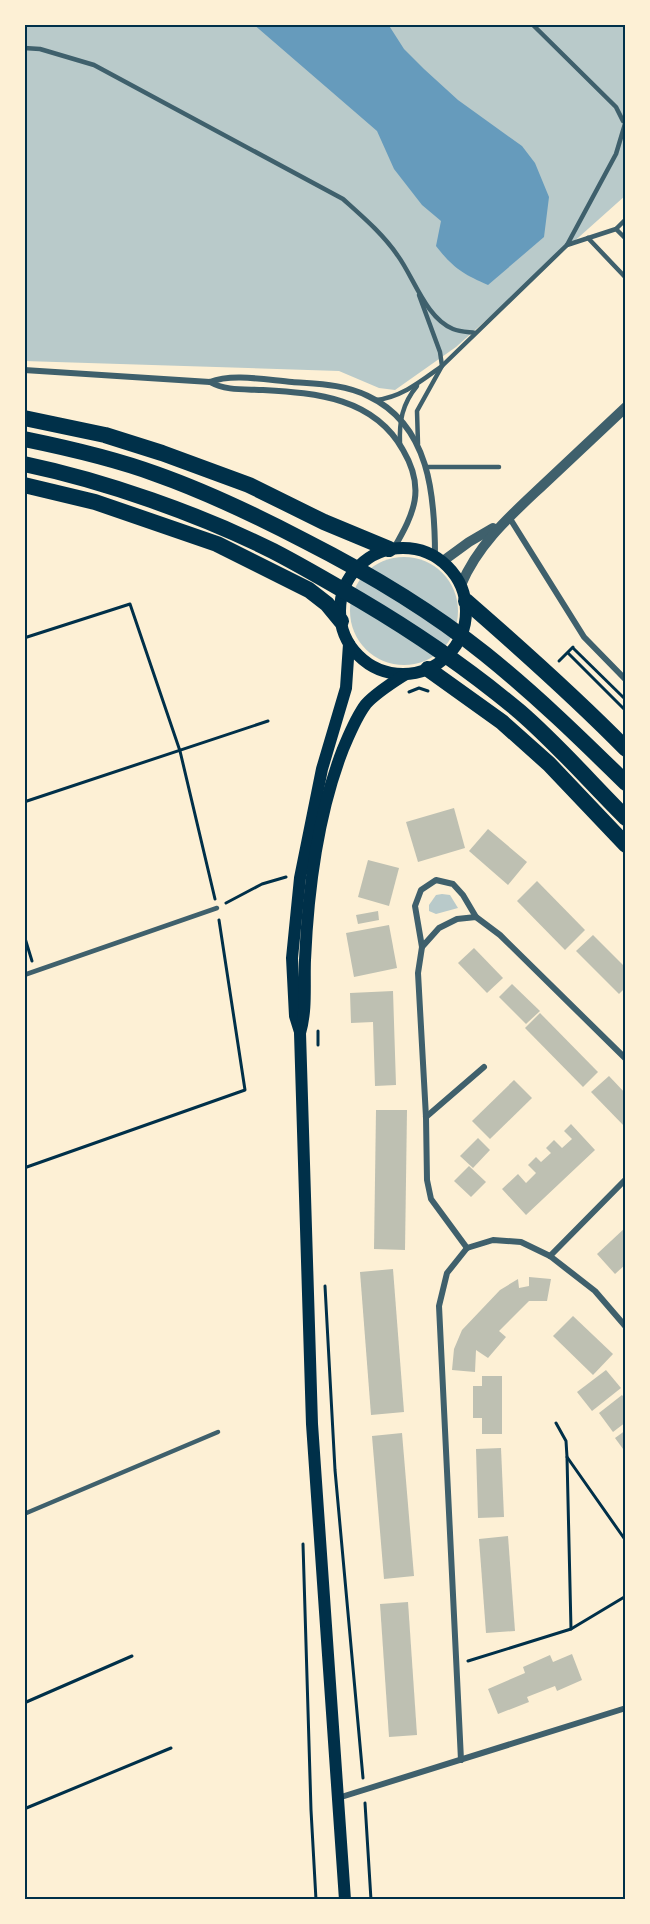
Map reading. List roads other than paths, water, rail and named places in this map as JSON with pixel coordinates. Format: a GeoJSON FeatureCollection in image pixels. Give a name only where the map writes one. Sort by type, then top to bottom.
{"type":"FeatureCollection","features":[{"type":"Feature","properties":{"kind":"highway"},"geometry":{"type":"LineString","coordinates":[[24,418],[105,435],[162,453],[249,485],[333,526],[391,549]]}},
{"type":"Feature","properties":{"kind":"highway"},"geometry":{"type":"LineString","coordinates":[[24,440],[68,448],[155,474],[258,517],[387,586],[484,653],[559,717],[626,783]]}},
{"type":"Feature","properties":{"kind":"highway"},"geometry":{"type":"LineString","coordinates":[[24,464],[156,502],[271,550],[321,577],[407,629],[469,672],[521,713],[626,818]]}},
{"type":"Feature","properties":{"kind":"highway"},"geometry":{"type":"LineString","coordinates":[[24,485],[95,502],[217,544],[309,590],[327,603],[341,621]]}},
{"type":"Feature","properties":{"kind":"highway"},"geometry":{"type":"LineString","coordinates":[[464,593],[626,749]]}},
{"type":"Feature","properties":{"kind":"highway"},"geometry":{"type":"LineString","coordinates":[[428,669],[510,729],[549,764],[626,845]]}},
{"type":"Feature","properties":{"kind":"main road"},"geometry":{"type":"LineString","coordinates":[[391,549],[422,550],[439,559],[456,576],[464,593],[466,618],[462,634],[454,649],[442,661],[428,669],[406,674],[389,673],[373,667],[359,657],[349,644],[341,621],[342,597],[351,576],[361,564],[374,555],[391,549]]}},
{"type":"Feature","properties":{"kind":"main road"},"geometry":{"type":"LineString","coordinates":[[345,1900],[312,1424],[300,1033],[295,1016],[292,958],[300,878],[322,769],[346,688],[349,644]]}},
{"type":"Feature","properties":{"kind":"main road"},"geometry":{"type":"LineString","coordinates":[[300,1033],[305,1017],[305,961],[311,881],[322,818],[333,776],[349,734],[364,707],[374,696],[406,674]]}},
{"type":"Feature","properties":{"kind":"street"},"geometry":{"type":"LineString","coordinates":[[24,370],[210,382],[220,388],[290,392],[343,401],[371,414],[389,429],[400,444],[410,464],[416,495],[411,518],[391,549]]}},
{"type":"Feature","properties":{"kind":"street"},"geometry":{"type":"LineString","coordinates":[[210,382],[221,377],[331,385],[352,390],[375,400],[400,420],[418,444],[427,467],[439,559],[505,520]]}},
{"type":"Feature","properties":{"kind":"street"},"geometry":{"type":"LineString","coordinates":[[464,593],[469,566],[478,551],[505,520],[626,407]]}},
{"type":"Feature","properties":{"kind":"street"},"geometry":{"type":"LineString","coordinates":[[505,520],[584,637],[626,680]]}},
{"type":"Feature","properties":{"kind":"street"},"geometry":{"type":"LineString","coordinates":[[467,1248],[431,1199],[427,1180],[418,973],[422,947],[415,906],[421,890],[436,880],[453,884],[464,895],[476,916],[500,935],[626,1059]]}},
{"type":"Feature","properties":{"kind":"street"},"geometry":{"type":"LineString","coordinates":[[422,947],[439,928],[457,919],[476,916]]}},
{"type":"Feature","properties":{"kind":"street"},"geometry":{"type":"LineString","coordinates":[[426,1116],[484,1067]]}},
{"type":"Feature","properties":{"kind":"street"},"geometry":{"type":"LineString","coordinates":[[550,1256],[626,1179]]}},
{"type":"Feature","properties":{"kind":"street"},"geometry":{"type":"LineString","coordinates":[[460,1760],[439,1306],[447,1274],[467,1248],[493,1240],[521,1242],[550,1256],[595,1292],[626,1327]]}},
{"type":"Feature","properties":{"kind":"street"},"geometry":{"type":"LineString","coordinates":[[337,1798],[626,1708]]}},
{"type":"Feature","properties":{"kind":"lane"},"geometry":{"type":"LineString","coordinates":[[532,24],[616,107],[625,124]]}},
{"type":"Feature","properties":{"kind":"lane"},"geometry":{"type":"LineString","coordinates":[[24,48],[40,49],[94,65],[343,199],[378,231],[399,257],[416,287],[441,322],[452,328],[476,333]]}},
{"type":"Feature","properties":{"kind":"lane"},"geometry":{"type":"LineString","coordinates":[[375,400],[389,398],[421,382],[442,366],[567,245],[616,154],[625,124],[626,73]]}},
{"type":"Feature","properties":{"kind":"lane"},"geometry":{"type":"LineString","coordinates":[[567,245],[616,229],[626,219]]}},
{"type":"Feature","properties":{"kind":"lane"},"geometry":{"type":"LineString","coordinates":[[616,229],[626,239]]}},
{"type":"Feature","properties":{"kind":"lane"},"geometry":{"type":"LineString","coordinates":[[588,238],[626,278]]}},
{"type":"Feature","properties":{"kind":"lane"},"geometry":{"type":"LineString","coordinates":[[416,287],[440,352],[442,366],[417,411],[418,444]]}},
{"type":"Feature","properties":{"kind":"lane"},"geometry":{"type":"LineString","coordinates":[[400,444],[400,420],[407,400],[421,382]]}},
{"type":"Feature","properties":{"kind":"lane"},"geometry":{"type":"LineString","coordinates":[[427,467],[499,467]]}},
{"type":"Feature","properties":{"kind":"lane"},"geometry":{"type":"LineString","coordinates":[[24,975],[217,908]]}},
{"type":"Feature","properties":{"kind":"lane"},"geometry":{"type":"LineString","coordinates":[[24,1514],[218,1432]]}},
{"type":"Feature","properties":{"kind":"water"},"geometry":{"type":"Polygon","coordinates":[[[253,24],[388,24],[404,49],[424,69],[458,100],[522,146],[535,163],[549,197],[544,237],[488,285],[459,270],[436,246],[441,221],[422,205],[394,169],[377,131],[253,24]]]}}]}
